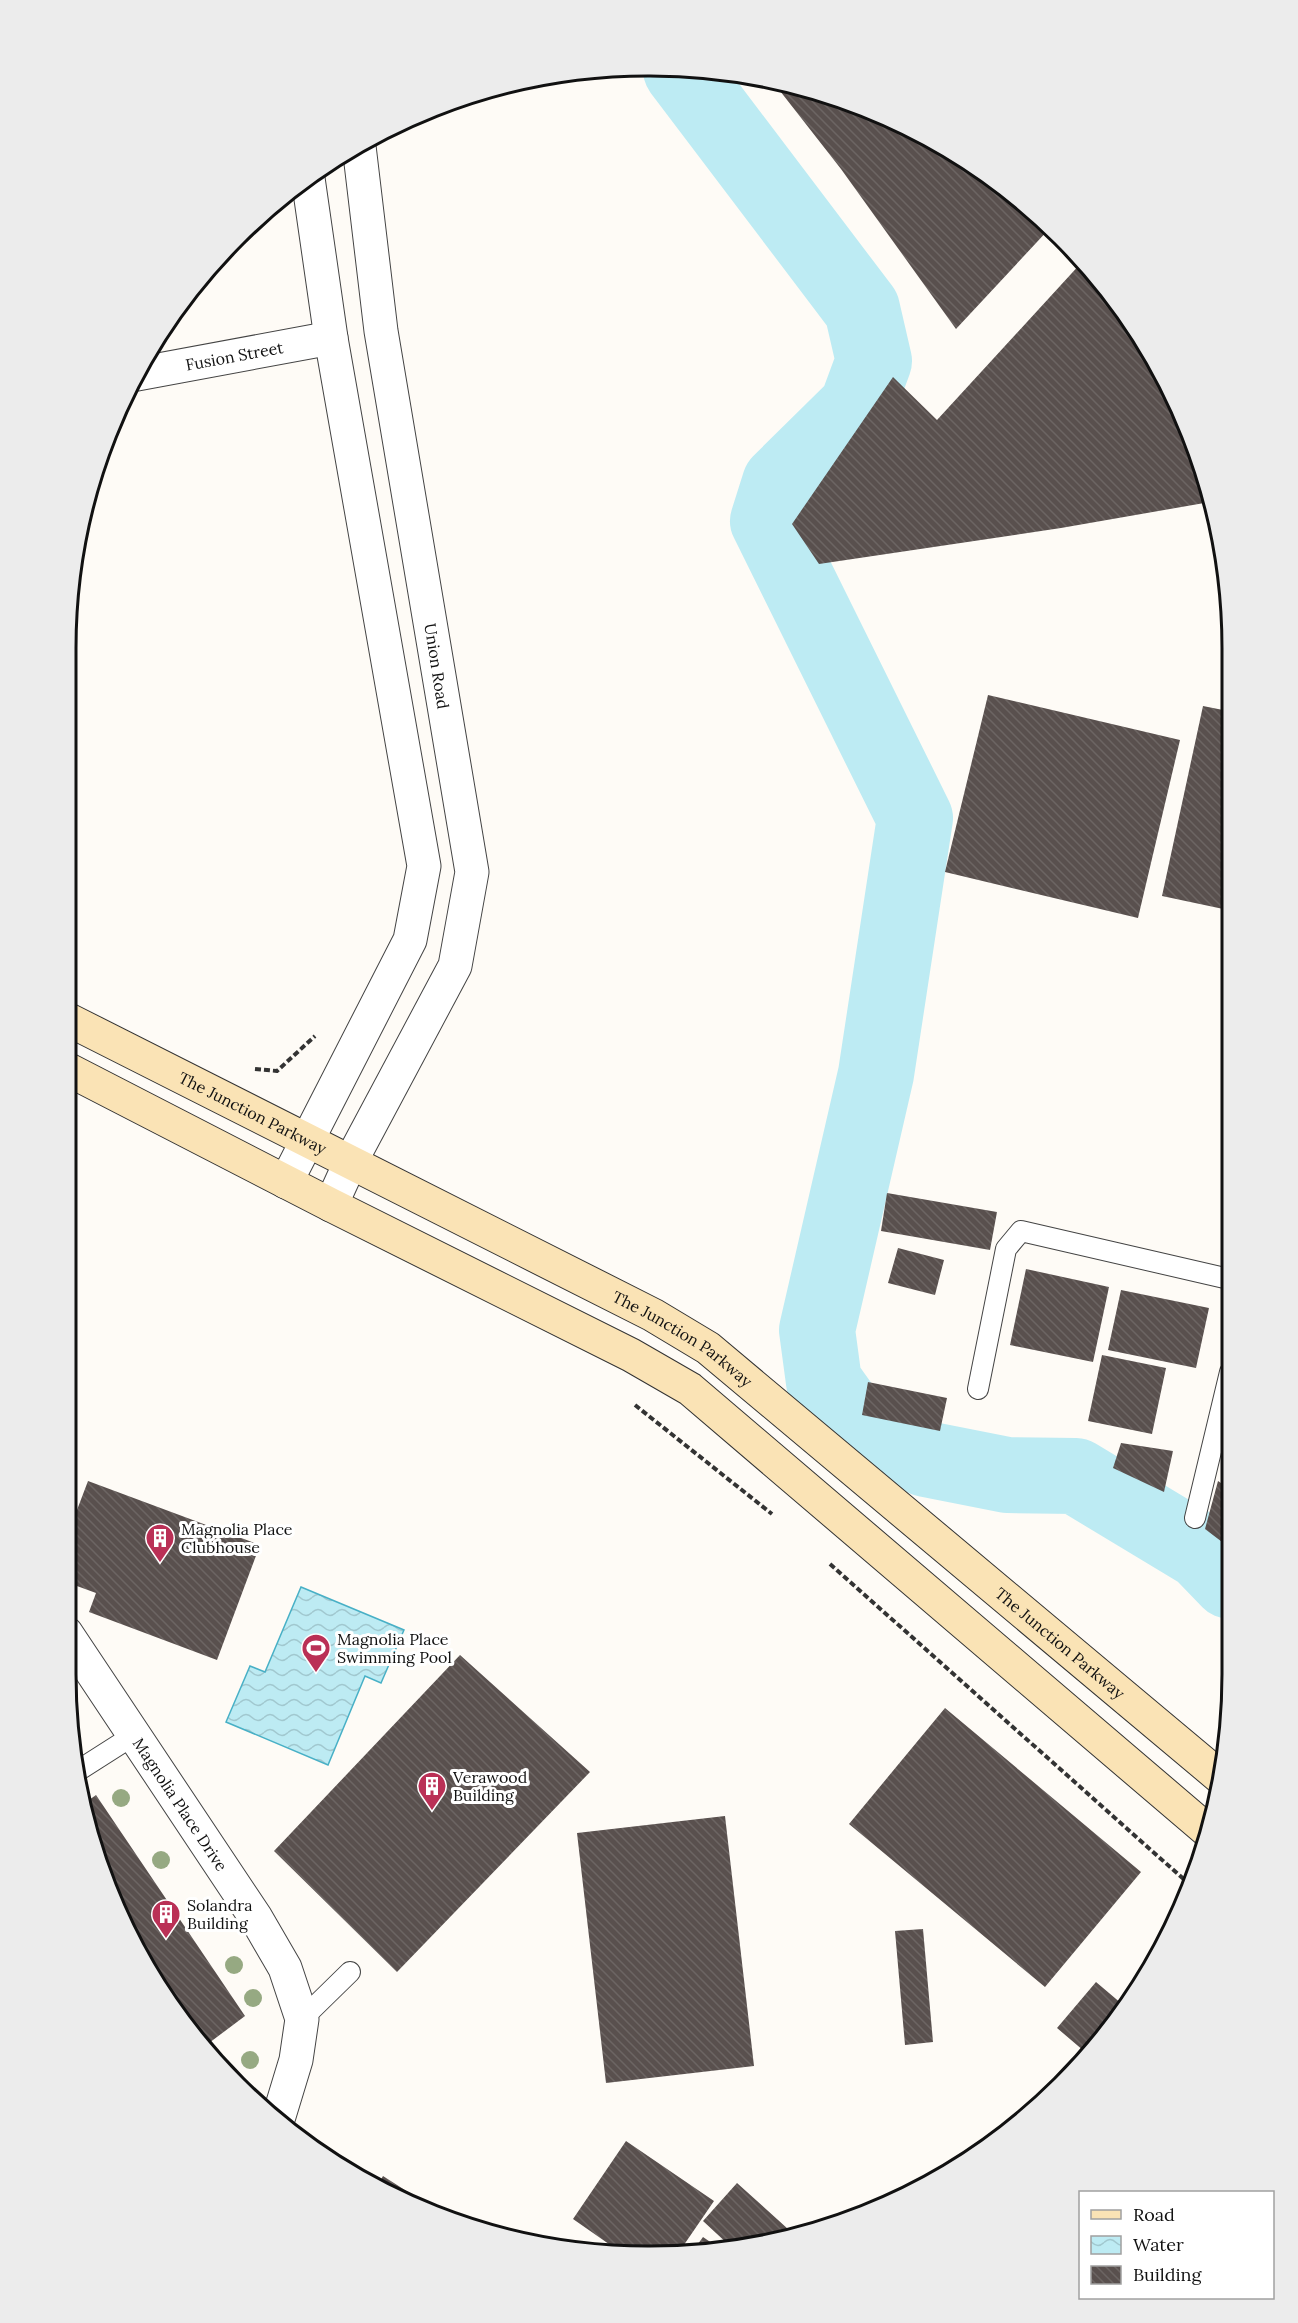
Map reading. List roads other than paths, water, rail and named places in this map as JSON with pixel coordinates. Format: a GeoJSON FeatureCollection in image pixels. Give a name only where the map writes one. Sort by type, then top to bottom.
{"type":"FeatureCollection","features":[{"type":"Feature","properties":{"kind":"street","name":"Union Road"},"geometry":{"type":"LineString","coordinates":[[331,1205],[351,1161],[455,966],[472,872],[381,330],[360,155]]}},
{"type":"Feature","properties":{"kind":"street"},"geometry":{"type":"LineString","coordinates":[[286,1182],[306,1139],[410,940],[424,866],[331,338],[309,188]]}},
{"type":"Feature","properties":{"kind":"street","name":"Fusion Street"},"geometry":{"type":"LineString","coordinates":[[148,372],[331,338]]}},
{"type":"Feature","properties":{"kind":"street","name":"The Junction Parkway"},"geometry":{"type":"LineString","coordinates":[[76,1024],[653,1315],[708,1348],[1212,1777]]}},
{"type":"Feature","properties":{"kind":"street"},"geometry":{"type":"LineString","coordinates":[[76,1074],[331,1205],[631,1355],[690,1389],[1199,1823],[1202,1810],[1205,1808]]}},
{"type":"Feature","properties":{"kind":"street","name":"Magnolia Place Drive"},"geometry":{"type":"LineString","coordinates":[[76,1648],[256,1918],[285,1968],[302,2019],[296,2060],[280,2111]]}},
{"type":"Feature","properties":{"kind":"lane"},"geometry":{"type":"LineString","coordinates":[[978,1389],[1006,1249],[1021,1231],[1222,1277]]}},
{"type":"Feature","properties":{"kind":"lane"},"geometry":{"type":"LineString","coordinates":[[1195,1518],[1222,1405]]}},
{"type":"Feature","properties":{"kind":"lane"},"geometry":{"type":"LineString","coordinates":[[84,1767],[134,1735]]}},
{"type":"Feature","properties":{"kind":"lane"},"geometry":{"type":"LineString","coordinates":[[302,2019],[350,1972]]}},
{"type":"Feature","properties":{"kind":"water","name":"Magnolia Place Swimming Pool"},"geometry":{"type":"Polygon","coordinates":[[[301,1587],[404,1630],[381,1683],[365,1676],[328,1765],[226,1722],[250,1666],[265,1672],[301,1587]]]}},
{"type":"Feature","properties":{"kind":"waterway"},"geometry":{"type":"LineString","coordinates":[[687,78],[862,309],[874,361],[857,407],[780,483],[768,521],[915,818],[876,1074],[817,1330],[824,1382],[854,1424],[926,1459],[1007,1475],[1076,1476],[1202,1552],[1222,1573]]}},
{"type":"Feature","properties":{"kind":"place","name":"Magnolia Place Clubhouse"},"geometry":{"type":"Point","coordinates":[160,1564]}},
{"type":"Feature","properties":{"kind":"place","name":"Magnolia Place Swimming Pool"},"geometry":{"type":"Point","coordinates":[316,1674]}},
{"type":"Feature","properties":{"kind":"place","name":"Verawood Building"},"geometry":{"type":"Point","coordinates":[432,1812]}},
{"type":"Feature","properties":{"kind":"place","name":"Solandra Building"},"geometry":{"type":"Point","coordinates":[166,1940]}}]}
